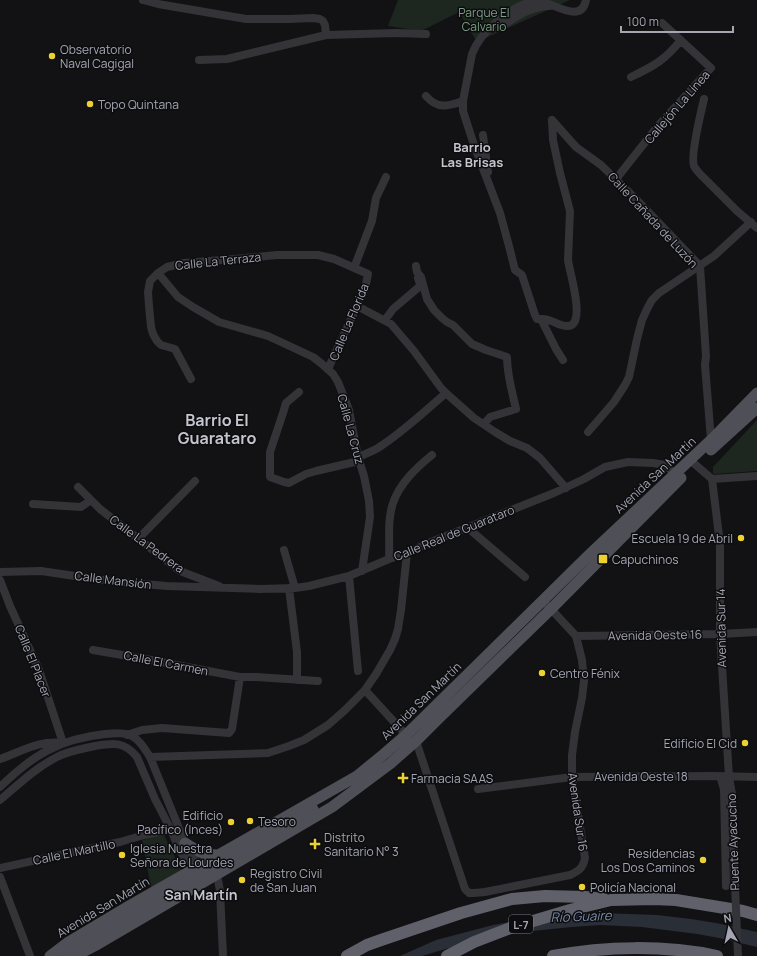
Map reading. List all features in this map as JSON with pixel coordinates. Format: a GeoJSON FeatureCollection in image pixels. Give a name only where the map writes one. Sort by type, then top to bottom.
{"type":"FeatureCollection","features":[{"type":"Feature","properties":{"kind":"highway"},"geometry":{"type":"LineString","coordinates":[[347,956],[367,945],[381,940],[461,913],[500,902],[546,896],[585,897],[611,900]]}},
{"type":"Feature","properties":{"kind":"highway","name":"L-7"},"geometry":{"type":"LineString","coordinates":[[447,956],[474,942],[513,927],[570,910],[611,900],[676,900],[744,911],[757,915]]}},
{"type":"Feature","properties":{"kind":"highway"},"geometry":{"type":"LineString","coordinates":[[553,956],[586,951],[647,948],[686,951],[717,956]]}},
{"type":"Feature","properties":{"kind":"main road","name":"Avenida San Martín"},"geometry":{"type":"LineString","coordinates":[[75,952],[216,875],[332,807],[391,763],[416,741],[551,609],[692,463],[757,393]]}},
{"type":"Feature","properties":{"kind":"main road","name":"Avenida San Martín"},"geometry":{"type":"LineString","coordinates":[[50,956],[116,914],[357,776],[406,735],[590,554],[675,474],[692,463],[757,408]]}},
{"type":"Feature","properties":{"kind":"main road"},"geometry":{"type":"LineString","coordinates":[[325,803],[357,776]]}},
{"type":"Feature","properties":{"kind":"main road"},"geometry":{"type":"LineString","coordinates":[[65,956],[75,952],[85,942],[313,809],[373,777]]}},
{"type":"Feature","properties":{"kind":"main road"},"geometry":{"type":"LineString","coordinates":[[185,843],[204,854],[219,855]]}},
{"type":"Feature","properties":{"kind":"main road"},"geometry":{"type":"LineString","coordinates":[[55,956],[75,952]]}},
{"type":"Feature","properties":{"kind":"street"},"geometry":{"type":"LineString","coordinates":[[143,0],[158,4],[246,19],[313,18],[323,21],[326,34]]}},
{"type":"Feature","properties":{"kind":"street"},"geometry":{"type":"LineString","coordinates":[[563,360],[541,319],[537,319],[535,315],[522,275],[515,270],[503,223],[474,146],[463,111],[463,101],[472,54],[475,47],[502,17],[528,3],[536,1],[571,12],[577,12],[582,10],[586,0]]}},
{"type":"Feature","properties":{"kind":"street"},"geometry":{"type":"LineString","coordinates":[[502,26],[525,11],[547,6],[556,7]]}},
{"type":"Feature","properties":{"kind":"street","name":"Callejón La Línea"},"geometry":{"type":"LineString","coordinates":[[616,179],[658,126],[711,68],[662,23]]}},
{"type":"Feature","properties":{"kind":"street"},"geometry":{"type":"LineString","coordinates":[[200,60],[227,59],[326,34],[426,34]]}},
{"type":"Feature","properties":{"kind":"street"},"geometry":{"type":"LineString","coordinates":[[631,77],[651,67],[666,57],[681,40]]}},
{"type":"Feature","properties":{"kind":"street"},"geometry":{"type":"LineString","coordinates":[[426,96],[441,106],[447,106],[463,101]]}},
{"type":"Feature","properties":{"kind":"street"},"geometry":{"type":"LineString","coordinates":[[588,432],[614,402],[629,377],[642,320],[652,300],[659,293],[714,256],[754,225],[737,211],[697,171],[693,164],[694,146],[704,99]]}},
{"type":"Feature","properties":{"kind":"street","name":"Calle Cañada de Luzón"},"geometry":{"type":"LineString","coordinates":[[541,319],[569,327],[575,320],[577,302],[568,266],[570,211],[558,166],[553,140],[552,120],[576,147],[601,165],[616,179],[700,266],[712,440]]}},
{"type":"Feature","properties":{"kind":"street"},"geometry":{"type":"LineString","coordinates":[[483,135],[488,181]]}},
{"type":"Feature","properties":{"kind":"street"},"geometry":{"type":"LineString","coordinates":[[354,268],[372,221],[376,198],[386,177]]}},
{"type":"Feature","properties":{"kind":"street","name":"Calle La Terraza"},"geometry":{"type":"LineString","coordinates":[[158,273],[168,267],[184,262],[277,255],[334,258],[368,274]]}},
{"type":"Feature","properties":{"kind":"street"},"geometry":{"type":"LineString","coordinates":[[385,320],[393,309],[419,287],[420,284],[416,269],[421,277],[427,299],[434,310],[442,318],[453,325],[472,344],[507,357],[507,370],[516,409],[490,417],[484,424]]}},
{"type":"Feature","properties":{"kind":"street"},"geometry":{"type":"LineString","coordinates":[[158,273],[150,281],[148,292],[153,334],[158,344],[175,349],[191,379]]}},
{"type":"Feature","properties":{"kind":"street","name":"Calle La Cruz"},"geometry":{"type":"LineString","coordinates":[[158,273],[185,303],[219,322],[273,338],[313,358],[333,374],[338,382],[349,410],[370,507],[370,517],[362,571]]}},
{"type":"Feature","properties":{"kind":"street","name":"Calle La Florida"},"geometry":{"type":"LineString","coordinates":[[328,369],[365,289],[368,274]]}},
{"type":"Feature","properties":{"kind":"street"},"geometry":{"type":"LineString","coordinates":[[357,306],[391,324],[446,393],[474,418],[510,441],[527,448],[540,458],[566,488]]}},
{"type":"Feature","properties":{"kind":"street"},"geometry":{"type":"LineString","coordinates":[[299,392],[288,401],[270,452],[270,477],[289,483],[306,474],[359,459],[387,442],[446,393]]}},
{"type":"Feature","properties":{"kind":"street"},"geometry":{"type":"LineString","coordinates":[[389,559],[390,526],[393,503],[412,473],[432,455]]}},
{"type":"Feature","properties":{"kind":"street","name":"Calle Real de Guarataro"},"geometry":{"type":"LineString","coordinates":[[226,588],[292,588],[309,586],[350,576],[566,488],[605,467],[628,462],[646,463],[665,465],[675,474]]}},
{"type":"Feature","properties":{"kind":"street"},"geometry":{"type":"LineString","coordinates":[[692,463],[712,479],[757,476]]}},
{"type":"Feature","properties":{"kind":"street","name":"Avenida Sur 14"},"geometry":{"type":"LineString","coordinates":[[712,479],[720,544],[720,634],[729,777]]}},
{"type":"Feature","properties":{"kind":"street"},"geometry":{"type":"LineString","coordinates":[[138,539],[195,480]]}},
{"type":"Feature","properties":{"kind":"street","name":"Calle La Pedrera"},"geometry":{"type":"LineString","coordinates":[[78,487],[100,509],[180,571],[226,588]]}},
{"type":"Feature","properties":{"kind":"street"},"geometry":{"type":"LineString","coordinates":[[33,504],[81,507],[91,500]]}},
{"type":"Feature","properties":{"kind":"street"},"geometry":{"type":"LineString","coordinates":[[468,528],[525,577]]}},
{"type":"Feature","properties":{"kind":"street"},"geometry":{"type":"LineString","coordinates":[[284,550],[292,588],[297,652],[297,680]]}},
{"type":"Feature","properties":{"kind":"street"},"geometry":{"type":"LineString","coordinates":[[150,757],[268,753],[304,740],[328,725],[365,690],[390,650],[395,638],[401,610],[408,553]]}},
{"type":"Feature","properties":{"kind":"street","name":"Calle Mansión"},"geometry":{"type":"LineString","coordinates":[[0,572],[41,571],[140,584],[226,588]]}},
{"type":"Feature","properties":{"kind":"street"},"geometry":{"type":"LineString","coordinates":[[350,576],[358,671]]}},
{"type":"Feature","properties":{"kind":"street","name":"Calle El Placer"},"geometry":{"type":"LineString","coordinates":[[0,580],[39,670],[63,743]]}},
{"type":"Feature","properties":{"kind":"street"},"geometry":{"type":"LineString","coordinates":[[543,601],[576,636]]}},
{"type":"Feature","properties":{"kind":"street","name":"Avenida Oeste 16"},"geometry":{"type":"LineString","coordinates":[[576,636],[757,632]]}},
{"type":"Feature","properties":{"kind":"street","name":"Avenida Sur 16"},"geometry":{"type":"LineString","coordinates":[[416,741],[465,889],[469,893],[485,892],[570,875],[576,872],[584,865],[585,858],[572,777],[572,755],[584,681],[582,660],[576,636]]}},
{"type":"Feature","properties":{"kind":"street","name":"Calle El Carmen"},"geometry":{"type":"LineString","coordinates":[[93,650],[240,676],[318,681]]}},
{"type":"Feature","properties":{"kind":"street"},"geometry":{"type":"LineString","coordinates":[[0,787],[13,774],[39,754],[63,743],[80,738],[111,733],[127,734],[142,730],[162,728],[229,733],[232,729],[240,676]]}},
{"type":"Feature","properties":{"kind":"street"},"geometry":{"type":"LineString","coordinates":[[365,690],[406,735]]}},
{"type":"Feature","properties":{"kind":"street"},"geometry":{"type":"LineString","coordinates":[[127,734],[137,739],[150,757],[185,843],[199,866]]}},
{"type":"Feature","properties":{"kind":"street"},"geometry":{"type":"LineString","coordinates":[[0,759],[40,744],[57,742],[63,743]]}},
{"type":"Feature","properties":{"kind":"street"},"geometry":{"type":"LineString","coordinates":[[0,800],[34,772],[58,757],[82,749],[100,746],[125,746],[137,757],[155,799],[184,857],[216,875],[220,891],[223,956]]}},
{"type":"Feature","properties":{"kind":"street"},"geometry":{"type":"LineString","coordinates":[[720,776],[724,789],[726,886]]}},
{"type":"Feature","properties":{"kind":"street","name":"Avenida Oeste 18"},"geometry":{"type":"LineString","coordinates":[[478,789],[572,777],[757,777]]}},
{"type":"Feature","properties":{"kind":"street","name":"Puente Ayacucho"},"geometry":{"type":"LineString","coordinates":[[729,777],[732,794],[738,956]]}},
{"type":"Feature","properties":{"kind":"street","name":"Calle El Martillo"},"geometry":{"type":"LineString","coordinates":[[0,868],[171,830]]}},
{"type":"Feature","properties":{"kind":"street"},"geometry":{"type":"LineString","coordinates":[[0,877],[30,956]]}},
{"type":"Feature","properties":{"kind":"green space","name":"Parque El Calvario"},"geometry":{"type":"Polygon","coordinates":[[[398,0],[570,0],[477,42],[459,12],[421,31],[388,26],[398,0]]]}},
{"type":"Feature","properties":{"kind":"green space"},"geometry":{"type":"Polygon","coordinates":[[[757,420],[757,471],[713,474],[713,467],[757,420]]]}},
{"type":"Feature","properties":{"kind":"green space"},"geometry":{"type":"Polygon","coordinates":[[[164,835],[182,872],[151,888],[142,840],[164,835]]]}},
{"type":"Feature","properties":{"kind":"water","name":"Río Guaire"},"geometry":{"type":"Polygon","coordinates":[[[601,913],[657,915],[716,923],[757,932],[757,947],[697,934],[642,927],[600,925],[522,932],[469,942],[422,956],[400,956],[436,940],[493,925],[567,914],[601,913]]]}},
{"type":"Feature","properties":{"kind":"place","name":"Observatorio Naval Cagigal"},"geometry":{"type":"Point","coordinates":[52,56]}},
{"type":"Feature","properties":{"kind":"place","name":"Topo Quintana"},"geometry":{"type":"Point","coordinates":[90,104]}},
{"type":"Feature","properties":{"kind":"place","name":"Escuela 19 de Abril"},"geometry":{"type":"Point","coordinates":[741,538]}},
{"type":"Feature","properties":{"kind":"place","name":"Capuchinos"},"geometry":{"type":"Point","coordinates":[603,559]}},
{"type":"Feature","properties":{"kind":"place","name":"Centro Fénix"},"geometry":{"type":"Point","coordinates":[542,673]}},
{"type":"Feature","properties":{"kind":"place","name":"Edificio El Cid"},"geometry":{"type":"Point","coordinates":[745,743]}},
{"type":"Feature","properties":{"kind":"place","name":"Farmacia SAAS"},"geometry":{"type":"Point","coordinates":[403,778]}},
{"type":"Feature","properties":{"kind":"place","name":"Tesoro"},"geometry":{"type":"Point","coordinates":[250,821]}},
{"type":"Feature","properties":{"kind":"place","name":"Edificio Pacífico (Inces)"},"geometry":{"type":"Point","coordinates":[231,822]}},
{"type":"Feature","properties":{"kind":"place","name":"Distrito Sanitario N° 3"},"geometry":{"type":"Point","coordinates":[315,844]}},
{"type":"Feature","properties":{"kind":"place","name":"Iglesia Nuestra Señora de Lourdes"},"geometry":{"type":"Point","coordinates":[122,855]}},
{"type":"Feature","properties":{"kind":"place","name":"Residencias Los Dos Caminos"},"geometry":{"type":"Point","coordinates":[703,860]}},
{"type":"Feature","properties":{"kind":"place","name":"Registro Civil de San Juan"},"geometry":{"type":"Point","coordinates":[242,880]}},
{"type":"Feature","properties":{"kind":"place","name":"Policía Nacional"},"geometry":{"type":"Point","coordinates":[582,887]}},
{"type":"Feature","properties":{"kind":"district","name":"Barrio Las Brisas"},"geometry":{"type":"Point","coordinates":[472,154]}},
{"type":"Feature","properties":{"kind":"district","name":"Barrio El Guarataro"},"geometry":{"type":"Point","coordinates":[217,429]}},
{"type":"Feature","properties":{"kind":"district","name":"San Martín"},"geometry":{"type":"Point","coordinates":[201,894]}}]}
